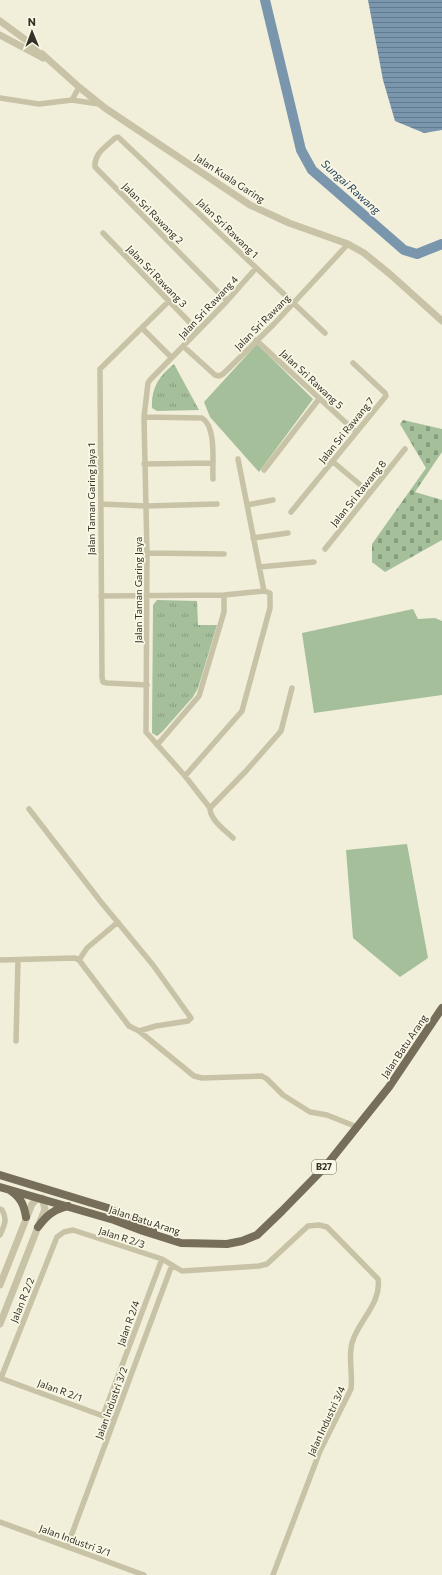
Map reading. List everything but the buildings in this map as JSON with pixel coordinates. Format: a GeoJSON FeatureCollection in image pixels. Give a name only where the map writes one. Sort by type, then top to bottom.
{"type":"FeatureCollection","features":[{"type":"Feature","properties":{"kind":"main road","name":"Jalan Batu Arang"},"geometry":{"type":"LineString","coordinates":[[0,1187],[68,1206],[181,1243],[227,1244],[242,1241],[257,1235],[325,1167],[389,1087],[442,1008]]}},
{"type":"Feature","properties":{"kind":"main road"},"geometry":{"type":"LineString","coordinates":[[0,1175],[108,1208],[145,1226],[157,1234]]}},
{"type":"Feature","properties":{"kind":"main road"},"geometry":{"type":"LineString","coordinates":[[31,1184],[39,1190],[42,1198],[58,1192]]}},
{"type":"Feature","properties":{"kind":"main road"},"geometry":{"type":"LineString","coordinates":[[9,1189],[18,1196],[24,1205],[26,1216]]}},
{"type":"Feature","properties":{"kind":"main road"},"geometry":{"type":"LineString","coordinates":[[38,1227],[44,1218],[50,1213],[68,1206]]}},
{"type":"Feature","properties":{"kind":"street"},"geometry":{"type":"LineString","coordinates":[[0,21],[30,43],[54,64]]}},
{"type":"Feature","properties":{"kind":"street"},"geometry":{"type":"LineString","coordinates":[[0,35],[54,64]]}},
{"type":"Feature","properties":{"kind":"street","name":"Jalan Kuala Garing"},"geometry":{"type":"LineString","coordinates":[[54,64],[99,104],[250,205],[289,223],[348,244],[364,253],[442,321]]}},
{"type":"Feature","properties":{"kind":"street"},"geometry":{"type":"LineString","coordinates":[[72,100],[79,87]]}},
{"type":"Feature","properties":{"kind":"street"},"geometry":{"type":"LineString","coordinates":[[0,98],[39,104],[72,100],[99,104]]}},
{"type":"Feature","properties":{"kind":"street","name":"Jalan Sri Rawang 1"},"geometry":{"type":"LineString","coordinates":[[118,137],[324,333]]}},
{"type":"Feature","properties":{"kind":"street","name":"Jalan Sri Rawang 2"},"geometry":{"type":"LineString","coordinates":[[118,137],[97,155],[94,160],[95,167],[227,301]]}},
{"type":"Feature","properties":{"kind":"street","name":"Jalan Sri Rawang 3"},"geometry":{"type":"LineString","coordinates":[[103,233],[198,330]]}},
{"type":"Feature","properties":{"kind":"street","name":"Jalan Sri Rawang"},"geometry":{"type":"LineString","coordinates":[[184,346],[215,375],[219,376],[223,374],[293,304],[348,244]]}},
{"type":"Feature","properties":{"kind":"street","name":"Jalan Sri Rawang 4"},"geometry":{"type":"LineString","coordinates":[[171,357],[184,346],[227,301],[256,268]]}},
{"type":"Feature","properties":{"kind":"street","name":"Jalan Taman Garing Jaya 1"},"geometry":{"type":"LineString","coordinates":[[147,686],[103,682],[100,369],[169,301]]}},
{"type":"Feature","properties":{"kind":"street"},"geometry":{"type":"LineString","coordinates":[[142,328],[171,357]]}},
{"type":"Feature","properties":{"kind":"street","name":"Jalan Sri Rawang 5"},"geometry":{"type":"LineString","coordinates":[[256,340],[356,432]]}},
{"type":"Feature","properties":{"kind":"street","name":"Jalan Taman Garing Jaya"},"geometry":{"type":"LineString","coordinates":[[171,357],[148,383],[144,417],[148,596],[146,732],[185,776],[210,808],[211,815],[233,838]]}},
{"type":"Feature","properties":{"kind":"street","name":"Jalan Sri Rawang 7"},"geometry":{"type":"LineString","coordinates":[[291,512],[386,396],[353,363]]}},
{"type":"Feature","properties":{"kind":"street"},"geometry":{"type":"LineString","coordinates":[[264,470],[319,399]]}},
{"type":"Feature","properties":{"kind":"street"},"geometry":{"type":"LineString","coordinates":[[144,417],[202,418],[205,420],[211,434],[213,479]]}},
{"type":"Feature","properties":{"kind":"street","name":"Jalan Sri Rawang 8"},"geometry":{"type":"LineString","coordinates":[[325,548],[405,449]]}},
{"type":"Feature","properties":{"kind":"street"},"geometry":{"type":"LineString","coordinates":[[238,459],[264,591]]}},
{"type":"Feature","properties":{"kind":"street"},"geometry":{"type":"LineString","coordinates":[[332,461],[370,493]]}},
{"type":"Feature","properties":{"kind":"street"},"geometry":{"type":"LineString","coordinates":[[144,464],[212,463]]}},
{"type":"Feature","properties":{"kind":"street"},"geometry":{"type":"LineString","coordinates":[[247,505],[273,500]]}},
{"type":"Feature","properties":{"kind":"street"},"geometry":{"type":"LineString","coordinates":[[101,504],[146,506],[217,504]]}},
{"type":"Feature","properties":{"kind":"street"},"geometry":{"type":"LineString","coordinates":[[253,538],[288,532]]}},
{"type":"Feature","properties":{"kind":"street"},"geometry":{"type":"LineString","coordinates":[[147,553],[224,554]]}},
{"type":"Feature","properties":{"kind":"street"},"geometry":{"type":"LineString","coordinates":[[259,567],[314,562]]}},
{"type":"Feature","properties":{"kind":"street"},"geometry":{"type":"LineString","coordinates":[[101,596],[224,595],[264,591],[270,593],[270,608],[242,711],[185,776]]}},
{"type":"Feature","properties":{"kind":"street"},"geometry":{"type":"LineString","coordinates":[[157,745],[199,696],[224,612],[224,595]]}},
{"type":"Feature","properties":{"kind":"street"},"geometry":{"type":"LineString","coordinates":[[210,808],[246,771],[281,730],[292,688]]}},
{"type":"Feature","properties":{"kind":"street"},"geometry":{"type":"LineString","coordinates":[[29,809],[153,965],[191,1018],[188,1022],[156,1026],[139,1031]]}},
{"type":"Feature","properties":{"kind":"street"},"geometry":{"type":"LineString","coordinates":[[79,960],[87,948],[118,922]]}},
{"type":"Feature","properties":{"kind":"street"},"geometry":{"type":"LineString","coordinates":[[0,960],[75,958],[79,960],[129,1026],[139,1031],[194,1076],[202,1078],[262,1076],[267,1079],[283,1096],[310,1112],[327,1115],[357,1127]]}},
{"type":"Feature","properties":{"kind":"street"},"geometry":{"type":"LineString","coordinates":[[16,1041],[18,960]]}},
{"type":"Feature","properties":{"kind":"street"},"geometry":{"type":"LineString","coordinates":[[0,1284],[26,1216],[32,1204],[36,1200],[42,1198],[45,1209],[0,1324]]}},
{"type":"Feature","properties":{"kind":"street"},"geometry":{"type":"LineString","coordinates":[[0,1209],[6,1216],[0,1236]]}},
{"type":"Feature","properties":{"kind":"street","name":"Jalan Industri 3/4"},"geometry":{"type":"LineString","coordinates":[[172,1265],[182,1271],[259,1266],[267,1264],[308,1226],[318,1225],[327,1227],[378,1279],[380,1287],[378,1296],[357,1330],[352,1343],[353,1380],[351,1389],[320,1451],[273,1575]]}},
{"type":"Feature","properties":{"kind":"street","name":"Jalan R 2/3"},"geometry":{"type":"LineString","coordinates":[[64,1232],[73,1230],[162,1259],[172,1265]]}},
{"type":"Feature","properties":{"kind":"street","name":"Jalan R 2/2"},"geometry":{"type":"LineString","coordinates":[[1,1378],[57,1237],[64,1232]]}},
{"type":"Feature","properties":{"kind":"street","name":"Jalan R 2/4"},"geometry":{"type":"LineString","coordinates":[[103,1416],[162,1259]]}},
{"type":"Feature","properties":{"kind":"street","name":"Jalan Industri 3/2"},"geometry":{"type":"LineString","coordinates":[[67,1547],[172,1265]]}},
{"type":"Feature","properties":{"kind":"street","name":"Jalan R 2/1"},"geometry":{"type":"LineString","coordinates":[[1,1378],[114,1420]]}},
{"type":"Feature","properties":{"kind":"street","name":"Jalan Industri 3/1"},"geometry":{"type":"LineString","coordinates":[[0,1522],[144,1575]]}},
{"type":"Feature","properties":{"kind":"green space"},"geometry":{"type":"Polygon","coordinates":[[[257,344],[313,399],[259,472],[210,417],[204,402],[257,344]]]}},
{"type":"Feature","properties":{"kind":"green space"},"geometry":{"type":"Polygon","coordinates":[[[174,364],[199,410],[157,411],[152,408],[153,394],[157,383],[164,373],[174,364]]]}},
{"type":"Feature","properties":{"kind":"green space"},"geometry":{"type":"Polygon","coordinates":[[[403,420],[442,429],[442,452],[415,492],[442,500],[442,540],[385,572],[372,562],[372,544],[426,468],[400,424],[403,420]]]}},
{"type":"Feature","properties":{"kind":"green space"},"geometry":{"type":"Polygon","coordinates":[[[157,600],[197,601],[198,625],[217,625],[198,688],[193,697],[157,736],[152,733],[153,605],[157,600]]]}},
{"type":"Feature","properties":{"kind":"green space"},"geometry":{"type":"Polygon","coordinates":[[[413,609],[418,619],[435,618],[442,621],[442,695],[314,713],[302,633],[413,609]]]}},
{"type":"Feature","properties":{"kind":"green space"},"geometry":{"type":"Polygon","coordinates":[[[407,844],[428,958],[400,977],[353,938],[346,850],[407,844]]]}},
{"type":"Feature","properties":{"kind":"water"},"geometry":{"type":"Polygon","coordinates":[[[368,0],[442,0],[442,130],[424,133],[395,121],[383,80],[368,0]]]}},
{"type":"Feature","properties":{"kind":"waterway","name":"Sungai Rawang"},"geometry":{"type":"LineString","coordinates":[[265,0],[301,150],[312,170],[404,250],[417,254],[442,244]]}}]}
